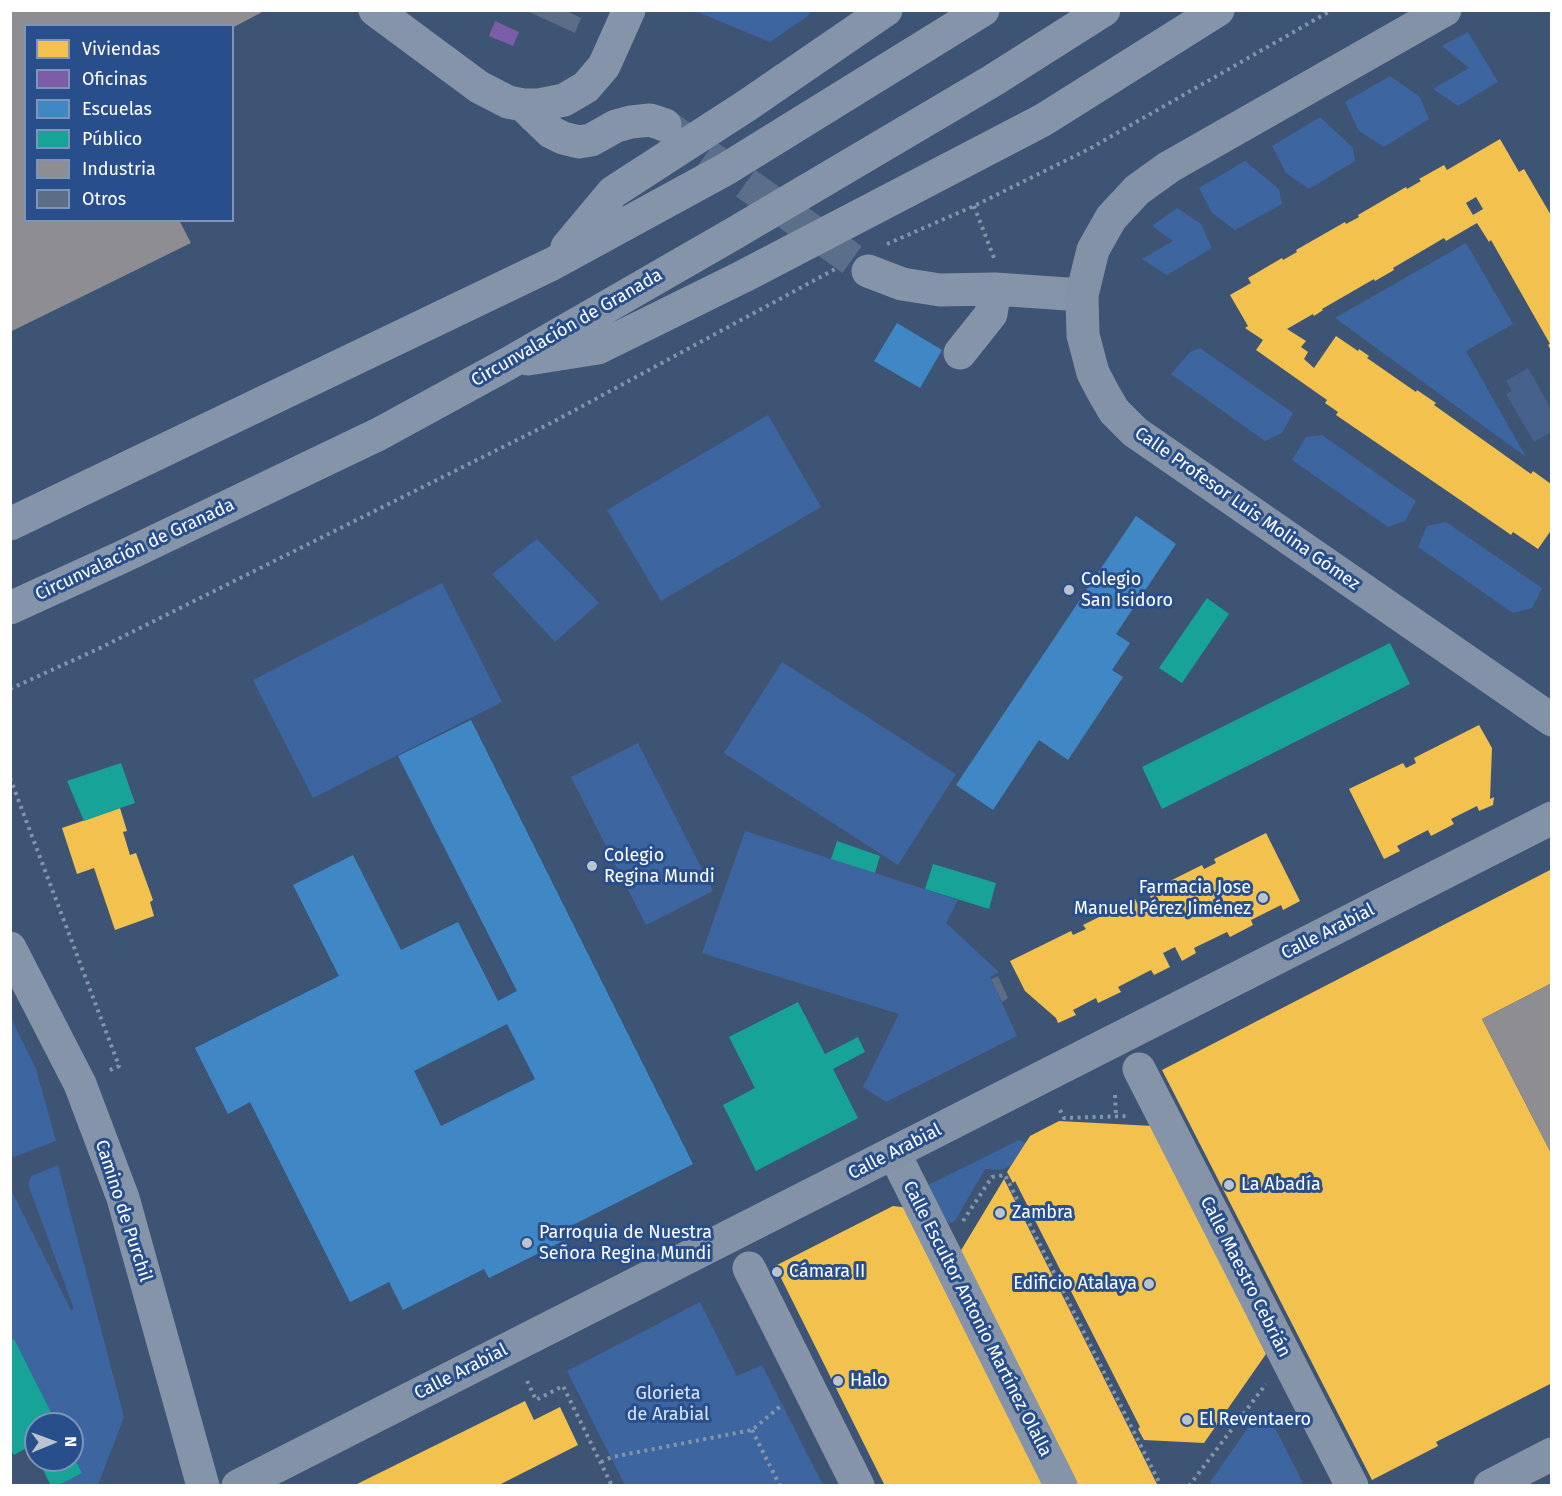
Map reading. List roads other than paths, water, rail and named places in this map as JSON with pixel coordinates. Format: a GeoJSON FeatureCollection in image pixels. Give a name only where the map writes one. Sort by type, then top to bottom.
{"type":"FeatureCollection","features":[{"type":"Feature","properties":{"kind":"main road"},"geometry":{"type":"LineString","coordinates":[[375,10],[479,87],[508,102],[523,105],[539,105],[564,100],[585,87],[596,77],[611,53],[629,10]]}},
{"type":"Feature","properties":{"kind":"main road"},"geometry":{"type":"LineString","coordinates":[[552,264],[613,192],[746,106],[886,10]]}},
{"type":"Feature","properties":{"kind":"main road"},"geometry":{"type":"LineString","coordinates":[[10,524],[552,264],[726,169],[983,10]]}},
{"type":"Feature","properties":{"kind":"main road","name":"Circunvalación de Granada"},"geometry":{"type":"LineString","coordinates":[[10,608],[379,434],[509,363],[992,81],[1104,10]]}},
{"type":"Feature","properties":{"kind":"main road"},"geometry":{"type":"LineString","coordinates":[[509,363],[598,348],[630,333],[1042,120],[1218,10]]}},
{"type":"Feature","properties":{"kind":"main road","name":"Calle Profesor Luis Molina Gómez"},"geometry":{"type":"LineString","coordinates":[[1445,10],[1169,167],[1137,190],[1111,218],[1093,250],[1082,295],[1083,335],[1093,373],[1114,411],[1135,432],[1551,720]]}},
{"type":"Feature","properties":{"kind":"main road"},"geometry":{"type":"LineString","coordinates":[[564,100],[573,111],[582,117],[616,126]]}},
{"type":"Feature","properties":{"kind":"main road"},"geometry":{"type":"LineString","coordinates":[[523,105],[551,132],[579,142],[591,140],[616,126],[640,120],[650,120],[665,125]]}},
{"type":"Feature","properties":{"kind":"main road"},"geometry":{"type":"LineString","coordinates":[[864,261],[902,284],[930,288],[995,289],[1082,295]]}},
{"type":"Feature","properties":{"kind":"main road"},"geometry":{"type":"LineString","coordinates":[[960,353],[991,314],[995,289]]}},
{"type":"Feature","properties":{"kind":"main road","name":"Calle Arabial"},"geometry":{"type":"LineString","coordinates":[[238,1485],[1551,818]]}},
{"type":"Feature","properties":{"kind":"main road","name":"Camino de Purchil"},"geometry":{"type":"LineString","coordinates":[[10,948],[80,1084],[123,1198],[203,1485]]}},
{"type":"Feature","properties":{"kind":"main road","name":"Calle Maestro Cebrián"},"geometry":{"type":"LineString","coordinates":[[1139,1069],[1352,1485]]}},
{"type":"Feature","properties":{"kind":"main road","name":"Calle Escultor Antonio Martínez Olalla"},"geometry":{"type":"LineString","coordinates":[[894,1153],[1061,1485]]}},
{"type":"Feature","properties":{"kind":"main road"},"geometry":{"type":"LineString","coordinates":[[749,1269],[858,1485]]}},
{"type":"Feature","properties":{"kind":"main road"},"geometry":{"type":"LineString","coordinates":[[1490,1485],[1551,1454]]}},
{"type":"Feature","properties":{"kind":"tunnel"},"geometry":{"type":"LineString","coordinates":[[666,126],[868,271]]}},
{"type":"Feature","properties":{"kind":"place","name":"Colegio San Isidoro"},"geometry":{"type":"Point","coordinates":[1069,590]}},
{"type":"Feature","properties":{"kind":"place","name":"Colegio Regina Mundi"},"geometry":{"type":"Point","coordinates":[592,866]}},
{"type":"Feature","properties":{"kind":"place","name":"Farmacia Jose Manuel Pérez Jiménez"},"geometry":{"type":"Point","coordinates":[1263,898]}},
{"type":"Feature","properties":{"kind":"place","name":"La Abadía"},"geometry":{"type":"Point","coordinates":[1229,1185]}},
{"type":"Feature","properties":{"kind":"place","name":"Zambra"},"geometry":{"type":"Point","coordinates":[1000,1213]}},
{"type":"Feature","properties":{"kind":"place","name":"Parroquia de Nuestra Señora Regina Mundi"},"geometry":{"type":"Point","coordinates":[527,1243]}},
{"type":"Feature","properties":{"kind":"place","name":"Cámara II"},"geometry":{"type":"Point","coordinates":[777,1272]}},
{"type":"Feature","properties":{"kind":"place","name":"Edificio Atalaya"},"geometry":{"type":"Point","coordinates":[1149,1284]}},
{"type":"Feature","properties":{"kind":"place","name":"Halo"},"geometry":{"type":"Point","coordinates":[838,1381]}},
{"type":"Feature","properties":{"kind":"place","name":"El Reventaero"},"geometry":{"type":"Point","coordinates":[1187,1420]}},
{"type":"Feature","properties":{"kind":"park label","name":"Glorieta de Arabial"},"geometry":{"type":"Point","coordinates":[668,1404]}}]}
